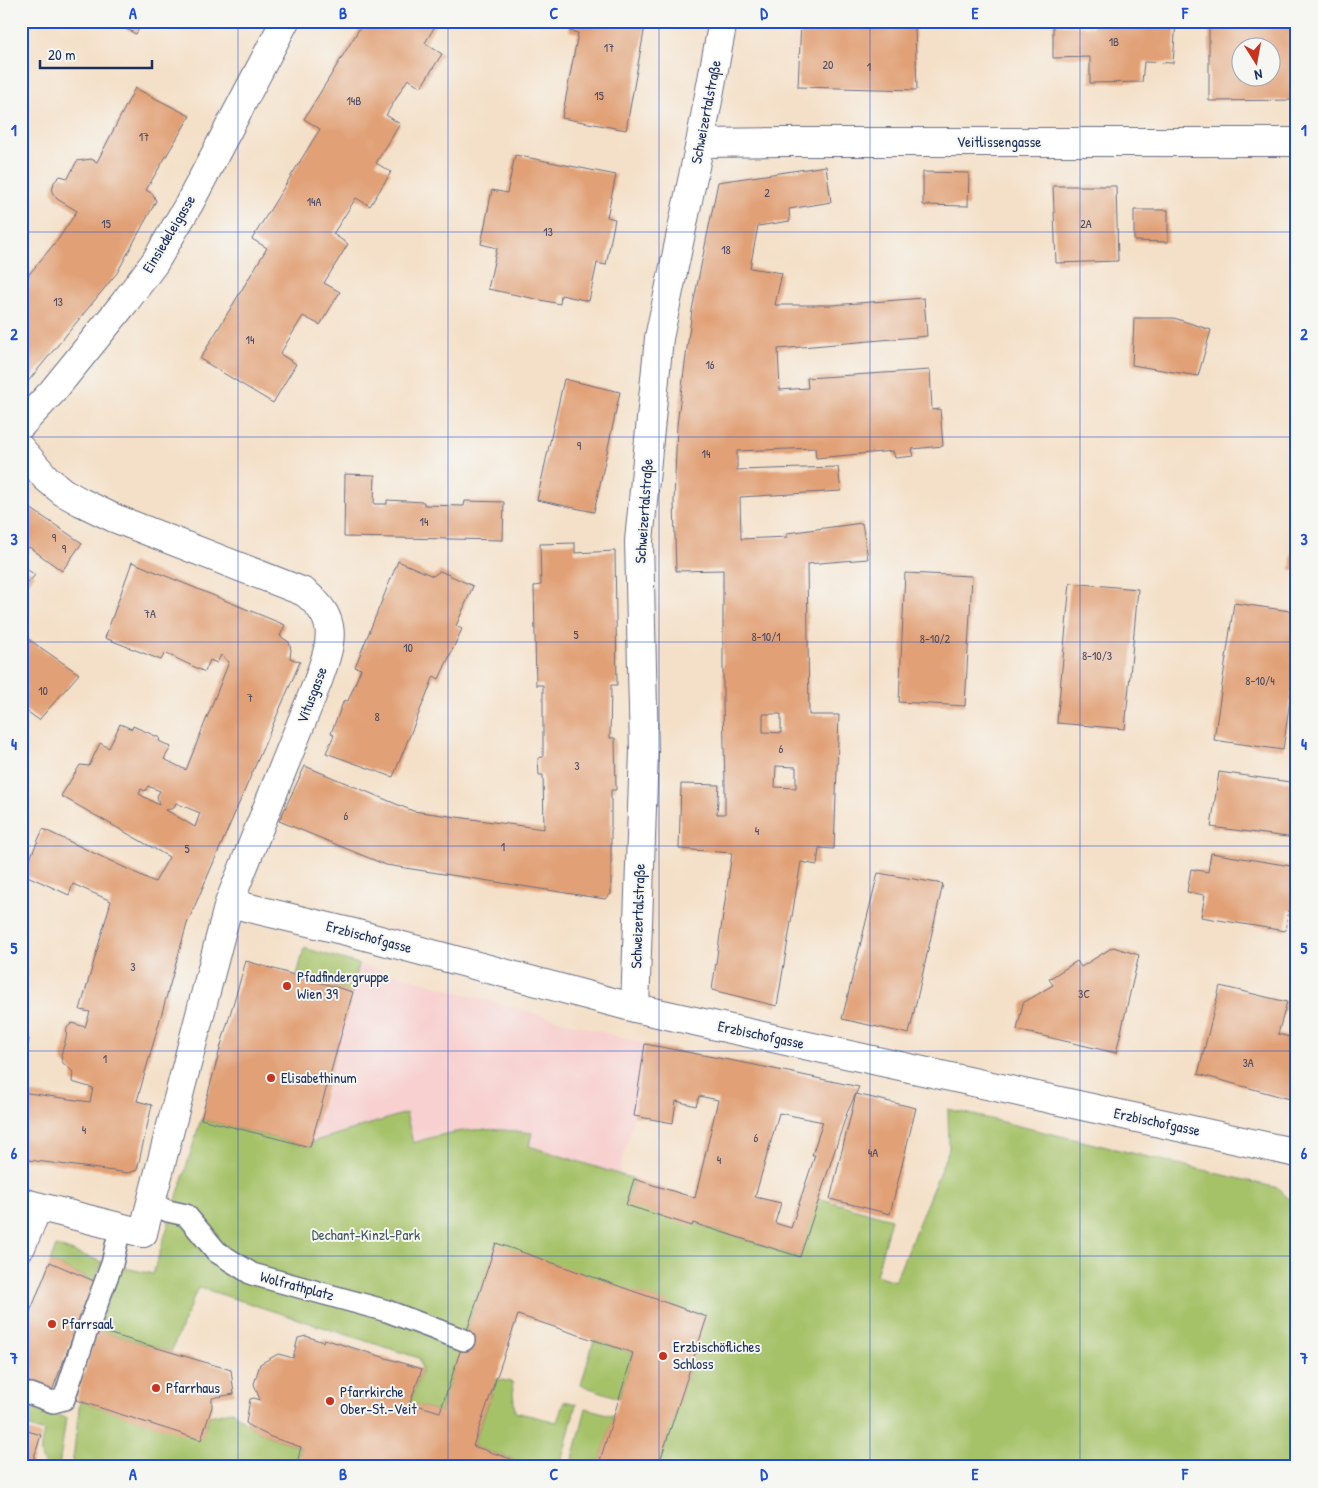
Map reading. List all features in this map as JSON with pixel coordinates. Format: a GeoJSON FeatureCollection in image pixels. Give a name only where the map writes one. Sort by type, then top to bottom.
{"type":"FeatureCollection","features":[{"type":"Feature","properties":{"kind":"street","name":"Einsiedeleigasse"},"geometry":{"type":"LineString","coordinates":[[21,425],[52,392],[155,262],[189,204],[285,21]]}},
{"type":"Feature","properties":{"kind":"street","name":"Schweizertalstraße"},"geometry":{"type":"LineString","coordinates":[[635,1008],[644,751],[639,541],[659,338],[700,143],[723,21]]}},
{"type":"Feature","properties":{"kind":"street","name":"Veitlissengasse"},"geometry":{"type":"LineString","coordinates":[[700,143],[1297,142]]}},
{"type":"Feature","properties":{"kind":"street","name":"Vitusgasse"},"geometry":{"type":"LineString","coordinates":[[21,449],[46,478],[63,492],[81,502],[114,518],[304,592],[322,609],[330,630],[329,645],[324,662],[229,903],[150,1203]]}},
{"type":"Feature","properties":{"kind":"street","name":"Erzbischofgasse"},"geometry":{"type":"LineString","coordinates":[[229,903],[350,932],[635,1008],[1297,1153]]}},
{"type":"Feature","properties":{"kind":"street"},"geometry":{"type":"LineString","coordinates":[[21,1247],[30,1204],[131,1231],[150,1203]]}},
{"type":"Feature","properties":{"kind":"lane","name":"Wolfrathplatz"},"geometry":{"type":"LineString","coordinates":[[150,1203],[168,1211],[186,1215],[217,1252],[252,1274],[395,1313],[464,1340]]}},
{"type":"Feature","properties":{"kind":"lane"},"geometry":{"type":"LineString","coordinates":[[31,1394],[53,1402],[64,1399],[112,1264],[131,1231]]}},
{"type":"Feature","properties":{"kind":"shaded area","name":"Elisabethinum"},"geometry":{"type":"Polygon","coordinates":[[[246,961],[353,992],[359,964],[645,1044],[634,1116],[619,1174],[528,1146],[531,1133],[481,1128],[440,1134],[413,1143],[406,1114],[310,1147],[201,1119],[246,961]]]}},
{"type":"Feature","properties":{"kind":"green space"},"geometry":{"type":"Polygon","coordinates":[[[304,948],[359,964],[353,992],[297,976],[304,948]]]}},
{"type":"Feature","properties":{"kind":"green space","name":"Dechant-Kinzl-Park"},"geometry":{"type":"Polygon","coordinates":[[[948,1109],[1278,1188],[1297,1207],[1297,1467],[658,1467],[706,1317],[496,1244],[440,1412],[410,1403],[422,1369],[419,1358],[198,1287],[171,1352],[97,1330],[121,1267],[153,1274],[201,1119],[310,1147],[312,1142],[406,1113],[413,1143],[444,1134],[472,1130],[532,1133],[529,1146],[634,1179],[626,1204],[799,1257],[818,1198],[891,1219],[876,1275],[895,1281],[949,1149],[948,1109]]]}},
{"type":"Feature","properties":{"kind":"green space"},"geometry":{"type":"Polygon","coordinates":[[[56,1246],[103,1262],[94,1281],[50,1262],[56,1246]]]}},
{"type":"Feature","properties":{"kind":"green space"},"geometry":{"type":"Polygon","coordinates":[[[594,1340],[633,1353],[619,1398],[581,1385],[594,1340]]]}},
{"type":"Feature","properties":{"kind":"green space"},"geometry":{"type":"Polygon","coordinates":[[[21,1379],[30,1383],[23,1401],[66,1418],[59,1467],[47,1467],[42,1459],[41,1450],[44,1432],[21,1424],[21,1379]]]}},
{"type":"Feature","properties":{"kind":"green space"},"geometry":{"type":"Polygon","coordinates":[[[497,1379],[512,1382],[515,1412],[557,1422],[564,1401],[576,1404],[560,1467],[536,1467],[473,1446],[497,1379]]]}},
{"type":"Feature","properties":{"kind":"green space"},"geometry":{"type":"Polygon","coordinates":[[[80,1401],[201,1439],[209,1416],[232,1411],[251,1427],[271,1437],[301,1447],[296,1467],[72,1467],[80,1401]]]}},
{"type":"Feature","properties":{"kind":"green space"},"geometry":{"type":"Polygon","coordinates":[[[586,1408],[614,1416],[598,1467],[571,1467],[586,1408]]]}},
{"type":"Feature","properties":{"kind":"building"},"geometry":{"type":"Polygon","coordinates":[[[111,21],[143,21],[136,34],[111,21]]]}},
{"type":"Feature","properties":{"kind":"building"},"geometry":{"type":"Polygon","coordinates":[[[364,21],[438,21],[425,43],[442,54],[421,87],[408,79],[386,115],[400,124],[376,163],[391,172],[370,206],[356,198],[333,234],[348,244],[324,283],[340,292],[320,325],[303,316],[280,354],[296,364],[273,403],[200,359],[267,248],[252,239],[320,129],[304,119],[364,21]]]}},
{"type":"Feature","properties":{"kind":"building"},"geometry":{"type":"Polygon","coordinates":[[[571,21],[646,21],[626,130],[562,118],[578,33],[569,31],[571,21]]]}},
{"type":"Feature","properties":{"kind":"building"},"geometry":{"type":"Polygon","coordinates":[[[801,21],[848,21],[848,26],[915,27],[917,90],[798,87],[801,21]]]}},
{"type":"Feature","properties":{"kind":"building"},"geometry":{"type":"Polygon","coordinates":[[[1093,21],[1176,21],[1173,63],[1144,62],[1142,82],[1090,83],[1090,57],[1053,58],[1053,24],[1093,27],[1093,21]]]}},
{"type":"Feature","properties":{"kind":"building"},"geometry":{"type":"Polygon","coordinates":[[[1209,21],[1297,21],[1297,100],[1209,101],[1209,21]]]}},
{"type":"Feature","properties":{"kind":"building"},"geometry":{"type":"Polygon","coordinates":[[[135,88],[190,116],[146,190],[153,194],[156,201],[117,273],[21,390],[21,284],[59,238],[77,211],[57,199],[52,192],[54,182],[60,176],[68,178],[77,161],[91,159],[97,162],[135,88]]]}},
{"type":"Feature","properties":{"kind":"building"},"geometry":{"type":"Polygon","coordinates":[[[515,155],[616,175],[607,217],[615,219],[606,265],[597,263],[589,301],[561,295],[560,304],[488,289],[497,248],[481,244],[492,190],[507,193],[515,155]]]}},
{"type":"Feature","properties":{"kind":"building"},"geometry":{"type":"Polygon","coordinates":[[[826,166],[831,202],[789,209],[790,221],[758,226],[750,268],[782,273],[775,305],[832,305],[924,298],[927,336],[778,349],[780,390],[808,388],[807,378],[930,370],[932,410],[940,409],[943,446],[912,449],[914,456],[895,458],[893,451],[816,458],[815,448],[737,451],[737,470],[838,467],[841,491],[740,497],[741,539],[787,537],[787,533],[862,523],[868,559],[807,564],[809,715],[839,715],[834,849],[819,848],[817,865],[801,862],[777,1006],[712,990],[732,853],[679,849],[681,784],[719,785],[717,814],[725,814],[723,570],[676,571],[674,501],[677,425],[692,310],[718,182],[826,166]],[[763,714],[763,732],[781,733],[781,714],[763,714]],[[776,766],[775,787],[796,788],[796,767],[776,766]]]}},
{"type":"Feature","properties":{"kind":"building"},"geometry":{"type":"Polygon","coordinates":[[[923,172],[969,173],[968,206],[923,205],[923,172]]]}},
{"type":"Feature","properties":{"kind":"building"},"geometry":{"type":"Polygon","coordinates":[[[1053,186],[1116,186],[1118,261],[1056,263],[1053,186]]]}},
{"type":"Feature","properties":{"kind":"building"},"geometry":{"type":"Polygon","coordinates":[[[1134,210],[1168,210],[1168,242],[1134,241],[1134,210]]]}},
{"type":"Feature","properties":{"kind":"building"},"geometry":{"type":"Polygon","coordinates":[[[1134,318],[1174,318],[1211,330],[1198,376],[1132,365],[1134,318]]]}},
{"type":"Feature","properties":{"kind":"building"},"geometry":{"type":"Polygon","coordinates":[[[564,379],[620,392],[594,512],[537,500],[564,379]]]}},
{"type":"Feature","properties":{"kind":"building"},"geometry":{"type":"Polygon","coordinates":[[[345,474],[375,475],[374,504],[387,504],[387,500],[424,502],[424,505],[464,506],[465,501],[504,502],[503,540],[344,537],[345,474]]]}},
{"type":"Feature","properties":{"kind":"building"},"geometry":{"type":"Polygon","coordinates":[[[21,502],[82,543],[62,571],[29,547],[21,558],[21,502]]]}},
{"type":"Feature","properties":{"kind":"building"},"geometry":{"type":"Polygon","coordinates":[[[1295,523],[1297,523],[1297,570],[1290,570],[1295,523]]]}},
{"type":"Feature","properties":{"kind":"building"},"geometry":{"type":"Polygon","coordinates":[[[575,543],[575,553],[615,551],[617,685],[611,685],[610,738],[615,738],[616,790],[611,790],[611,894],[605,899],[386,865],[279,821],[305,766],[413,811],[544,829],[543,775],[539,775],[538,758],[543,757],[543,685],[536,685],[534,586],[541,585],[540,544],[575,543]]]}},
{"type":"Feature","properties":{"kind":"building"},"geometry":{"type":"Polygon","coordinates":[[[398,561],[433,576],[440,571],[473,586],[456,626],[462,629],[439,679],[434,676],[393,777],[326,753],[334,735],[331,733],[344,700],[348,701],[361,669],[355,667],[398,561]]]}},
{"type":"Feature","properties":{"kind":"building"},"geometry":{"type":"Polygon","coordinates":[[[132,562],[285,625],[280,636],[289,642],[290,658],[300,662],[187,924],[137,1101],[152,1105],[137,1170],[129,1173],[21,1159],[21,1092],[90,1102],[93,1088],[72,1082],[73,1072],[62,1062],[61,1055],[67,1028],[72,1023],[85,1027],[90,1012],[80,1010],[111,901],[73,884],[69,895],[23,874],[43,829],[155,882],[169,857],[61,796],[80,765],[89,766],[100,743],[109,748],[120,724],[132,729],[133,726],[160,738],[159,741],[171,747],[164,759],[186,770],[229,662],[221,655],[217,663],[210,660],[205,672],[165,653],[161,660],[105,638],[132,562]],[[148,786],[145,791],[141,789],[139,794],[159,805],[157,796],[160,791],[148,786]],[[176,803],[174,808],[166,810],[195,827],[200,813],[176,803]]]}},
{"type":"Feature","properties":{"kind":"building"},"geometry":{"type":"Polygon","coordinates":[[[21,565],[35,575],[21,591],[21,565]]]}},
{"type":"Feature","properties":{"kind":"building"},"geometry":{"type":"Polygon","coordinates":[[[905,573],[972,576],[965,706],[899,702],[905,573]]]}},
{"type":"Feature","properties":{"kind":"building"},"geometry":{"type":"Polygon","coordinates":[[[1070,583],[1138,589],[1125,729],[1057,723],[1070,583]]]}},
{"type":"Feature","properties":{"kind":"building"},"geometry":{"type":"Polygon","coordinates":[[[1234,603],[1297,612],[1297,649],[1294,669],[1297,670],[1297,693],[1291,692],[1283,750],[1214,740],[1234,603]]]}},
{"type":"Feature","properties":{"kind":"building"},"geometry":{"type":"Polygon","coordinates":[[[21,634],[79,674],[39,720],[21,707],[21,634]]]}},
{"type":"Feature","properties":{"kind":"building"},"geometry":{"type":"Polygon","coordinates":[[[1219,772],[1297,783],[1295,838],[1211,827],[1219,772]]]}},
{"type":"Feature","properties":{"kind":"building"},"geometry":{"type":"Polygon","coordinates":[[[1211,853],[1297,867],[1297,912],[1289,910],[1285,931],[1201,917],[1205,895],[1187,892],[1191,869],[1208,872],[1211,853]]]}},
{"type":"Feature","properties":{"kind":"building"},"geometry":{"type":"Polygon","coordinates":[[[878,873],[943,884],[909,1034],[842,1019],[878,873]]]}},
{"type":"Feature","properties":{"kind":"building"},"geometry":{"type":"Polygon","coordinates":[[[1113,947],[1139,955],[1116,1053],[1017,1030],[1023,1003],[1053,985],[1049,979],[1077,961],[1081,967],[1113,947]]]}},
{"type":"Feature","properties":{"kind":"building","name":"Elisabethinum"},"geometry":{"type":"Polygon","coordinates":[[[246,961],[353,992],[310,1147],[201,1119],[246,961]]]}},
{"type":"Feature","properties":{"kind":"building"},"geometry":{"type":"Polygon","coordinates":[[[1220,986],[1287,1002],[1278,1034],[1297,1039],[1297,1101],[1198,1074],[1220,986]]]}},
{"type":"Feature","properties":{"kind":"building"},"geometry":{"type":"Polygon","coordinates":[[[21,1037],[29,1039],[22,1075],[21,1075],[21,1037]]]}},
{"type":"Feature","properties":{"kind":"building"},"geometry":{"type":"Polygon","coordinates":[[[645,1044],[859,1087],[847,1113],[800,1257],[693,1223],[692,1226],[626,1205],[634,1179],[695,1198],[718,1100],[699,1096],[696,1106],[676,1101],[673,1123],[634,1116],[645,1044]],[[779,1113],[755,1197],[781,1203],[775,1223],[791,1228],[815,1155],[812,1155],[823,1122],[779,1113]]]}},
{"type":"Feature","properties":{"kind":"building"},"geometry":{"type":"Polygon","coordinates":[[[856,1094],[916,1108],[890,1214],[830,1199],[856,1094]]]}},
{"type":"Feature","properties":{"kind":"building"},"geometry":{"type":"Polygon","coordinates":[[[496,1243],[707,1317],[658,1467],[598,1467],[633,1353],[518,1315],[473,1446],[534,1467],[378,1467],[365,1463],[364,1467],[296,1467],[301,1447],[271,1437],[246,1423],[250,1399],[260,1400],[254,1384],[260,1364],[278,1354],[293,1358],[298,1338],[306,1336],[323,1342],[324,1339],[422,1369],[410,1403],[440,1412],[496,1243]]]}},
{"type":"Feature","properties":{"kind":"building","name":"Pfarrsaal"},"geometry":{"type":"Polygon","coordinates":[[[50,1262],[94,1281],[52,1391],[21,1379],[21,1335],[50,1262]]]}},
{"type":"Feature","properties":{"kind":"building","name":"Pfarrhaus"},"geometry":{"type":"Polygon","coordinates":[[[97,1330],[231,1370],[234,1394],[212,1398],[212,1407],[201,1440],[76,1400],[97,1330]]]}},
{"type":"Feature","properties":{"kind":"building"},"geometry":{"type":"Polygon","coordinates":[[[21,1429],[41,1435],[31,1467],[21,1467],[21,1429]]]}},
{"type":"Feature","properties":{"kind":"place","name":"Pfadfindergruppe Wien 39"},"geometry":{"type":"Point","coordinates":[287,986]}},
{"type":"Feature","properties":{"kind":"place","name":"Elisabethinum"},"geometry":{"type":"Point","coordinates":[271,1078]}},
{"type":"Feature","properties":{"kind":"place","name":"Pfarrsaal"},"geometry":{"type":"Point","coordinates":[52,1324]}},
{"type":"Feature","properties":{"kind":"place","name":"Erzbischöfliches Schloss"},"geometry":{"type":"Point","coordinates":[663,1356]}},
{"type":"Feature","properties":{"kind":"place","name":"Pfarrhaus"},"geometry":{"type":"Point","coordinates":[156,1388]}},
{"type":"Feature","properties":{"kind":"place","name":"Pfarrkirche Ober-St.-Veit"},"geometry":{"type":"Point","coordinates":[330,1401]}}]}
